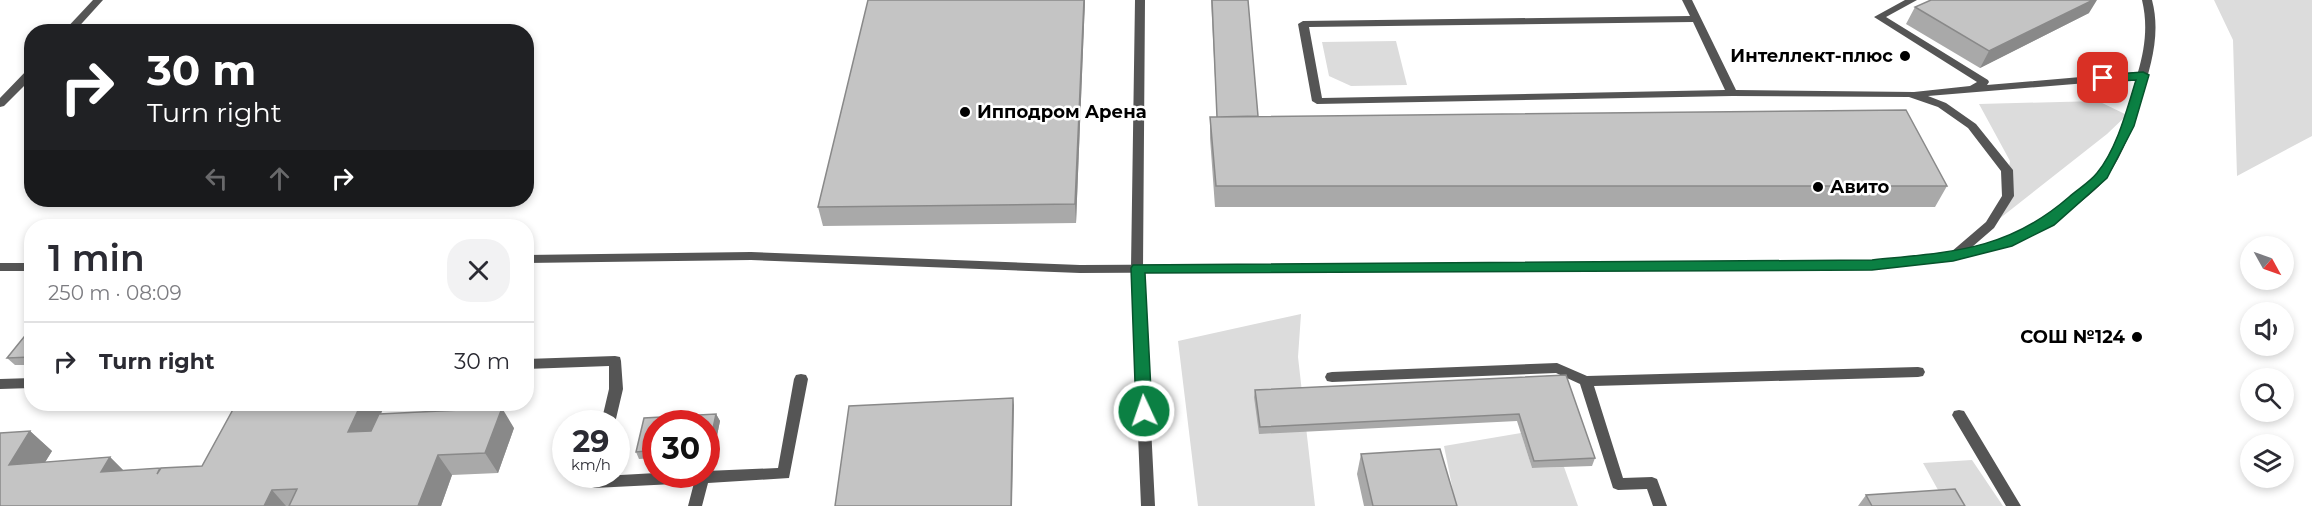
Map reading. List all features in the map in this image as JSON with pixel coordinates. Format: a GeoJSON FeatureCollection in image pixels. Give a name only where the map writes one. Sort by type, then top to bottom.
{"type":"FeatureCollection","features":[{"type":"Feature","properties":{"kind":"street"},"geometry":{"type":"LineString","coordinates":[[76,24],[98,0]]}},
{"type":"Feature","properties":{"kind":"street"},"geometry":{"type":"LineString","coordinates":[[1140,0],[1137,268],[1148,506]]}},
{"type":"Feature","properties":{"kind":"street"},"geometry":{"type":"LineString","coordinates":[[1687,0],[1732,93]]}},
{"type":"Feature","properties":{"kind":"street"},"geometry":{"type":"LineString","coordinates":[[1912,0],[1879,17],[1984,82],[1970,91]]}},
{"type":"Feature","properties":{"kind":"street"},"geometry":{"type":"LineString","coordinates":[[534,259],[751,256],[1080,269],[1872,265],[1953,256],[2007,243],[2049,222],[2103,175],[2128,126],[2149,47],[2148,4],[2136,0]]}},
{"type":"Feature","properties":{"kind":"street"},"geometry":{"type":"LineString","coordinates":[[1695,19],[1303,24],[1317,101],[1732,93],[1910,94],[1970,91],[2143,75]]}},
{"type":"Feature","properties":{"kind":"street"},"geometry":{"type":"LineString","coordinates":[[0,104],[24,78]]}},
{"type":"Feature","properties":{"kind":"street"},"geometry":{"type":"LineString","coordinates":[[1910,94],[1942,105],[1972,126],[2007,170],[2008,196],[1990,225],[1953,256]]}},
{"type":"Feature","properties":{"kind":"street"},"geometry":{"type":"LineString","coordinates":[[0,267],[24,267]]}},
{"type":"Feature","properties":{"kind":"street"},"geometry":{"type":"LineString","coordinates":[[534,364],[615,361],[616,389],[611,410]]}},
{"type":"Feature","properties":{"kind":"street"},"geometry":{"type":"LineString","coordinates":[[1332,377],[1557,368],[1586,381],[1918,372]]}},
{"type":"Feature","properties":{"kind":"street"},"geometry":{"type":"LineString","coordinates":[[720,476],[784,474],[801,379]]}},
{"type":"Feature","properties":{"kind":"street"},"geometry":{"type":"LineString","coordinates":[[1586,381],[1618,484],[1652,483],[1660,506]]}},
{"type":"Feature","properties":{"kind":"street"},"geometry":{"type":"LineString","coordinates":[[0,384],[24,383]]}},
{"type":"Feature","properties":{"kind":"street"},"geometry":{"type":"LineString","coordinates":[[1959,415],[2014,506]]}},
{"type":"Feature","properties":{"kind":"street"},"geometry":{"type":"LineString","coordinates":[[695,506],[700,488]]}},
{"type":"Feature","properties":{"kind":"shaded area"},"geometry":{"type":"Polygon","coordinates":[[[2214,0],[2312,0],[2312,136],[2237,176],[2233,40],[2214,0]]]}},
{"type":"Feature","properties":{"kind":"shaded area"},"geometry":{"type":"Polygon","coordinates":[[[1396,41],[1407,85],[1351,86],[1329,76],[1322,42],[1396,41]]]}},
{"type":"Feature","properties":{"kind":"shaded area"},"geometry":{"type":"Polygon","coordinates":[[[2098,101],[2127,115],[2107,134],[1966,245],[2003,204],[2010,161],[1979,104],[2098,101]]]}},
{"type":"Feature","properties":{"kind":"shaded area"},"geometry":{"type":"Polygon","coordinates":[[[1301,314],[1298,357],[1315,506],[1198,506],[1178,341],[1301,314]]]}},
{"type":"Feature","properties":{"kind":"shaded area"},"geometry":{"type":"Polygon","coordinates":[[[1521,433],[1532,468],[1564,467],[1578,506],[1456,506],[1444,446],[1521,433]]]}},
{"type":"Feature","properties":{"kind":"shaded area"},"geometry":{"type":"Polygon","coordinates":[[[1972,460],[2003,506],[1947,506],[1923,463],[1972,460]]]}},
{"type":"Feature","properties":{"kind":"building","name":"Ипподром Арена"},"geometry":{"type":"Polygon","coordinates":[[[868,0],[1084,0],[1075,204],[818,207],[868,0]]]}},
{"type":"Feature","properties":{"kind":"building"},"geometry":{"type":"Polygon","coordinates":[[[1212,0],[1248,0],[1258,116],[1217,117],[1212,0]]]}},
{"type":"Feature","properties":{"kind":"building"},"geometry":{"type":"Polygon","coordinates":[[[1931,0],[2093,0],[1989,51],[1915,7],[1931,0]]]}},
{"type":"Feature","properties":{"kind":"building"},"geometry":{"type":"Polygon","coordinates":[[[1906,110],[1947,186],[1216,186],[1210,117],[1906,110]]]}},
{"type":"Feature","properties":{"kind":"building"},"geometry":{"type":"Polygon","coordinates":[[[24,337],[24,357],[7,358],[24,337]]]}},
{"type":"Feature","properties":{"kind":"building"},"geometry":{"type":"Polygon","coordinates":[[[1566,375],[1595,458],[1534,461],[1519,414],[1260,427],[1255,390],[1566,375]]]}},
{"type":"Feature","properties":{"kind":"building"},"geometry":{"type":"Polygon","coordinates":[[[1013,398],[1011,506],[835,506],[849,406],[1013,398]]]}},
{"type":"Feature","properties":{"kind":"building"},"geometry":{"type":"Polygon","coordinates":[[[232,411],[358,411],[348,432],[371,431],[379,414],[501,411],[485,453],[438,455],[418,506],[289,506],[297,489],[272,490],[264,506],[0,506],[0,433],[30,431],[9,465],[110,457],[101,472],[160,468],[157,474],[161,468],[202,466],[232,411]]]}},
{"type":"Feature","properties":{"kind":"building"},"geometry":{"type":"Polygon","coordinates":[[[642,426],[642,451],[636,452],[642,426]]]}},
{"type":"Feature","properties":{"kind":"building"},"geometry":{"type":"Polygon","coordinates":[[[1440,449],[1457,506],[1373,506],[1361,454],[1440,449]]]}},
{"type":"Feature","properties":{"kind":"building"},"geometry":{"type":"Polygon","coordinates":[[[1955,489],[1965,506],[1872,506],[1866,495],[1955,489]]]}},
{"type":"Feature","properties":{"kind":"place","name":"Интеллект-плюс"},"geometry":{"type":"Point","coordinates":[1905,56]}},
{"type":"Feature","properties":{"kind":"place","name":"Ипподром Арена"},"geometry":{"type":"Point","coordinates":[965,112]}},
{"type":"Feature","properties":{"kind":"place","name":"Авито"},"geometry":{"type":"Point","coordinates":[1818,187]}},
{"type":"Feature","properties":{"kind":"place","name":"СОШ №124"},"geometry":{"type":"Point","coordinates":[2137,337]}},
{"type":"Feature","properties":{"kind":"route"},"geometry":{"type":"LineString","coordinates":[[1144,411],[1137,268],[1872,265],[1953,256],[2007,243],[2049,222],[2103,175],[2128,126],[2143,75],[2103,78]]}}]}
